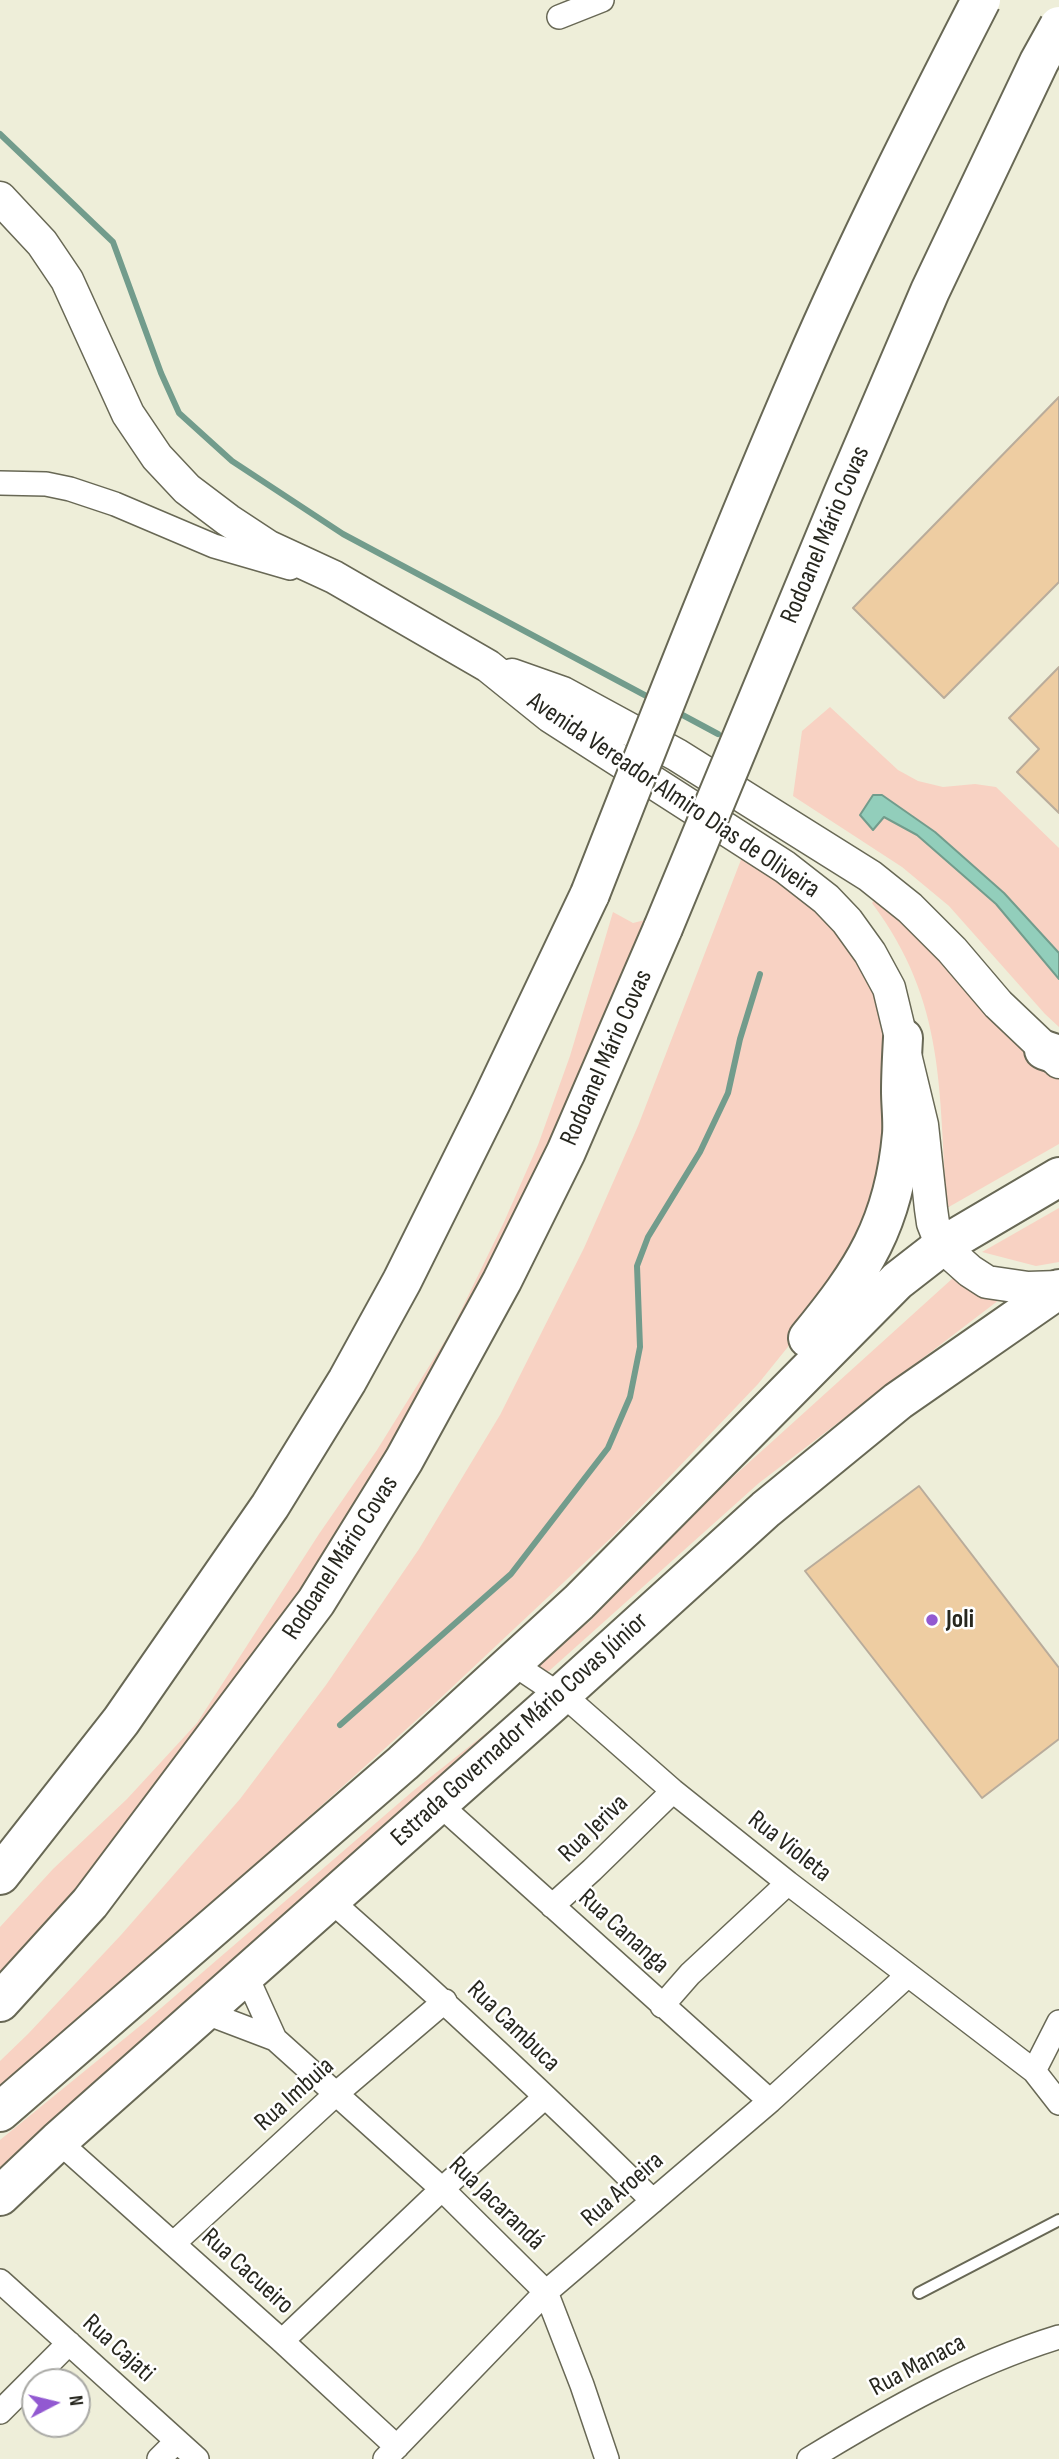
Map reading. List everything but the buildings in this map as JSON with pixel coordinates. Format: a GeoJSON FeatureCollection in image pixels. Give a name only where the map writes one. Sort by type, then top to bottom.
{"type":"FeatureCollection","features":[{"type":"Feature","properties":{"kind":"highway"},"geometry":{"type":"LineString","coordinates":[[0,1875],[129,1710],[270,1506],[340,1392],[402,1281],[590,894],[672,685],[803,366],[891,177],[981,0]]}},
{"type":"Feature","properties":{"kind":"highway","name":"Rodoanel Mário Covas"},"geometry":{"type":"LineString","coordinates":[[0,2002],[90,1903],[316,1602],[404,1460],[502,1281],[560,1164],[663,928],[930,291],[1039,62],[1059,26]]}},
{"type":"Feature","properties":{"kind":"highway"},"geometry":{"type":"LineString","coordinates":[[709,1472],[776,1378],[846,1291],[867,1258],[881,1227],[896,1173],[902,1132],[903,1038]]}},
{"type":"Feature","properties":{"kind":"highway","name":"Estrada Governador Mário Covas Júnior"},"geometry":{"type":"LineString","coordinates":[[0,2112],[403,1763],[579,1602],[888,1289],[942,1246],[1059,1177]]}},
{"type":"Feature","properties":{"kind":"highway","name":"Estrada Governador Mário Covas Júnior"},"geometry":{"type":"LineString","coordinates":[[0,2196],[58,2141],[560,1696],[766,1509],[898,1401],[1059,1288]]}},
{"type":"Feature","properties":{"kind":"main road","name":"Avenida Vereador Almiro Dias de Oliveira"},"geometry":{"type":"LineString","coordinates":[[0,198],[42,243],[67,280],[128,414],[157,457],[187,489],[269,547],[334,577],[488,666],[550,716],[785,867],[847,921],[870,953],[889,988],[922,1125],[933,1223],[942,1246]]}},
{"type":"Feature","properties":{"kind":"main road","name":"Avenida Vereador Almiro Dias de Oliveira"},"geometry":{"type":"LineString","coordinates":[[488,666],[563,693],[677,755],[870,876],[910,908],[952,950],[998,1004],[1054,1056]]}},
{"type":"Feature","properties":{"kind":"main road"},"geometry":{"type":"LineString","coordinates":[[942,1246],[987,1282],[1016,1287],[1059,1288]]}},
{"type":"Feature","properties":{"kind":"street"},"geometry":{"type":"LineString","coordinates":[[559,17],[602,0]]}},
{"type":"Feature","properties":{"kind":"street"},"geometry":{"type":"LineString","coordinates":[[0,483],[46,484],[69,489],[115,504],[214,546],[268,563],[334,577]]}},
{"type":"Feature","properties":{"kind":"street","name":"Rua Violeta"},"geometry":{"type":"LineString","coordinates":[[512,1663],[575,1705],[673,1791],[788,1883],[1034,2071],[1059,2103]]}},
{"type":"Feature","properties":{"kind":"street","name":"Rua Jeriva"},"geometry":{"type":"LineString","coordinates":[[552,1906],[673,1791]]}},
{"type":"Feature","properties":{"kind":"street","name":"Rua Cananga"},"geometry":{"type":"LineString","coordinates":[[439,1804],[770,2101]]}},
{"type":"Feature","properties":{"kind":"street"},"geometry":{"type":"LineString","coordinates":[[662,2006],[690,1974],[788,1883]]}},
{"type":"Feature","properties":{"kind":"street","name":"Rua Cambuca"},"geometry":{"type":"LineString","coordinates":[[329,1899],[445,2001],[571,2119],[653,2201]]}},
{"type":"Feature","properties":{"kind":"street","name":"Rua Jacarandá"},"geometry":{"type":"LineString","coordinates":[[246,1975],[275,2039]]}},
{"type":"Feature","properties":{"kind":"street","name":"Rua Aroeira"},"geometry":{"type":"LineString","coordinates":[[391,2453],[546,2292],[770,2101],[908,1975]]}},
{"type":"Feature","properties":{"kind":"street","name":"Rua Imbuia"},"geometry":{"type":"LineString","coordinates":[[174,2243],[337,2093],[445,2001]]}},
{"type":"Feature","properties":{"kind":"street","name":"Rua Jacarandá"},"geometry":{"type":"LineString","coordinates":[[204,2012],[275,2039],[442,2189],[546,2292],[607,2459]]}},
{"type":"Feature","properties":{"kind":"street"},"geometry":{"type":"LineString","coordinates":[[1034,2071],[1059,2022]]}},
{"type":"Feature","properties":{"kind":"street"},"geometry":{"type":"LineString","coordinates":[[282,2341],[442,2189],[545,2097]]}},
{"type":"Feature","properties":{"kind":"street","name":"Rua Cacueiro"},"geometry":{"type":"LineString","coordinates":[[58,2141],[282,2341],[391,2453]]}},
{"type":"Feature","properties":{"kind":"street","name":"Rua Cajati"},"geometry":{"type":"LineString","coordinates":[[0,2281],[197,2459]]}},
{"type":"Feature","properties":{"kind":"street","name":"Rua Manaca"},"geometry":{"type":"LineString","coordinates":[[822,2456],[918,2396],[981,2364],[1059,2337]]}},
{"type":"Feature","properties":{"kind":"street"},"geometry":{"type":"LineString","coordinates":[[0,2412],[69,2343]]}},
{"type":"Feature","properties":{"kind":"street"},"geometry":{"type":"LineString","coordinates":[[159,2459],[177,2441]]}},
{"type":"Feature","properties":{"kind":"lane"},"geometry":{"type":"LineString","coordinates":[[919,2293],[1059,2220]]}},
{"type":"Feature","properties":{"kind":"shaded area"},"geometry":{"type":"Polygon","coordinates":[[[830,707],[898,770],[918,781],[943,787],[975,784],[996,787],[1059,848],[1059,953],[1004,893],[935,831],[884,817],[917,835],[996,904],[1059,979],[1059,1027],[949,906],[902,867],[793,796],[802,731],[830,707]]]}},
{"type":"Feature","properties":{"kind":"shaded area"},"geometry":{"type":"Polygon","coordinates":[[[744,852],[775,871],[837,930],[865,969],[887,1013],[898,1146],[833,1291],[758,1384],[613,1536],[432,1706],[292,1832],[0,2087],[0,2061],[121,1935],[240,1799],[326,1685],[419,1549],[500,1415],[584,1248],[638,1126],[744,852]]]}},
{"type":"Feature","properties":{"kind":"shaded area"},"geometry":{"type":"Polygon","coordinates":[[[878,895],[1059,1074],[1059,1144],[947,1208],[934,1049],[914,977],[896,940],[872,903],[878,895]]]}},
{"type":"Feature","properties":{"kind":"shaded area"},"geometry":{"type":"Polygon","coordinates":[[[613,912],[633,923],[657,917],[398,1491],[0,1989],[0,1927],[53,1869],[127,1799],[197,1723],[319,1534],[377,1450],[451,1331],[538,1145],[570,1056],[613,912]]]}},
{"type":"Feature","properties":{"kind":"shaded area"},"geometry":{"type":"Polygon","coordinates":[[[1059,1208],[1059,1262],[1036,1266],[982,1252],[1059,1208]]]}},
{"type":"Feature","properties":{"kind":"shaded area"},"geometry":{"type":"Polygon","coordinates":[[[953,1278],[972,1291],[999,1300],[759,1483],[549,1671],[533,1671],[563,1641],[589,1622],[702,1505],[953,1278]]]}},
{"type":"Feature","properties":{"kind":"shaded area"},"geometry":{"type":"Polygon","coordinates":[[[538,1692],[0,2172],[0,2140],[146,2021],[413,1791],[538,1692]]]}},
{"type":"Feature","properties":{"kind":"water"},"geometry":{"type":"Polygon","coordinates":[[[873,795],[882,795],[935,832],[1004,893],[1059,953],[1059,979],[996,904],[917,835],[884,817],[873,830],[860,815],[873,795]]]}},
{"type":"Feature","properties":{"kind":"waterway"},"geometry":{"type":"LineString","coordinates":[[0,134],[113,242],[161,373],[179,413],[232,461],[343,534],[652,699]]}},
{"type":"Feature","properties":{"kind":"waterway"},"geometry":{"type":"LineString","coordinates":[[677,712],[718,734]]}},
{"type":"Feature","properties":{"kind":"waterway"},"geometry":{"type":"LineString","coordinates":[[340,1725],[511,1574],[608,1448],[630,1397],[640,1347],[637,1266],[648,1237],[700,1152],[728,1093],[740,1039],[760,974]]}},
{"type":"Feature","properties":{"kind":"place","name":"Joli"},"geometry":{"type":"Point","coordinates":[932,1620]}}]}
